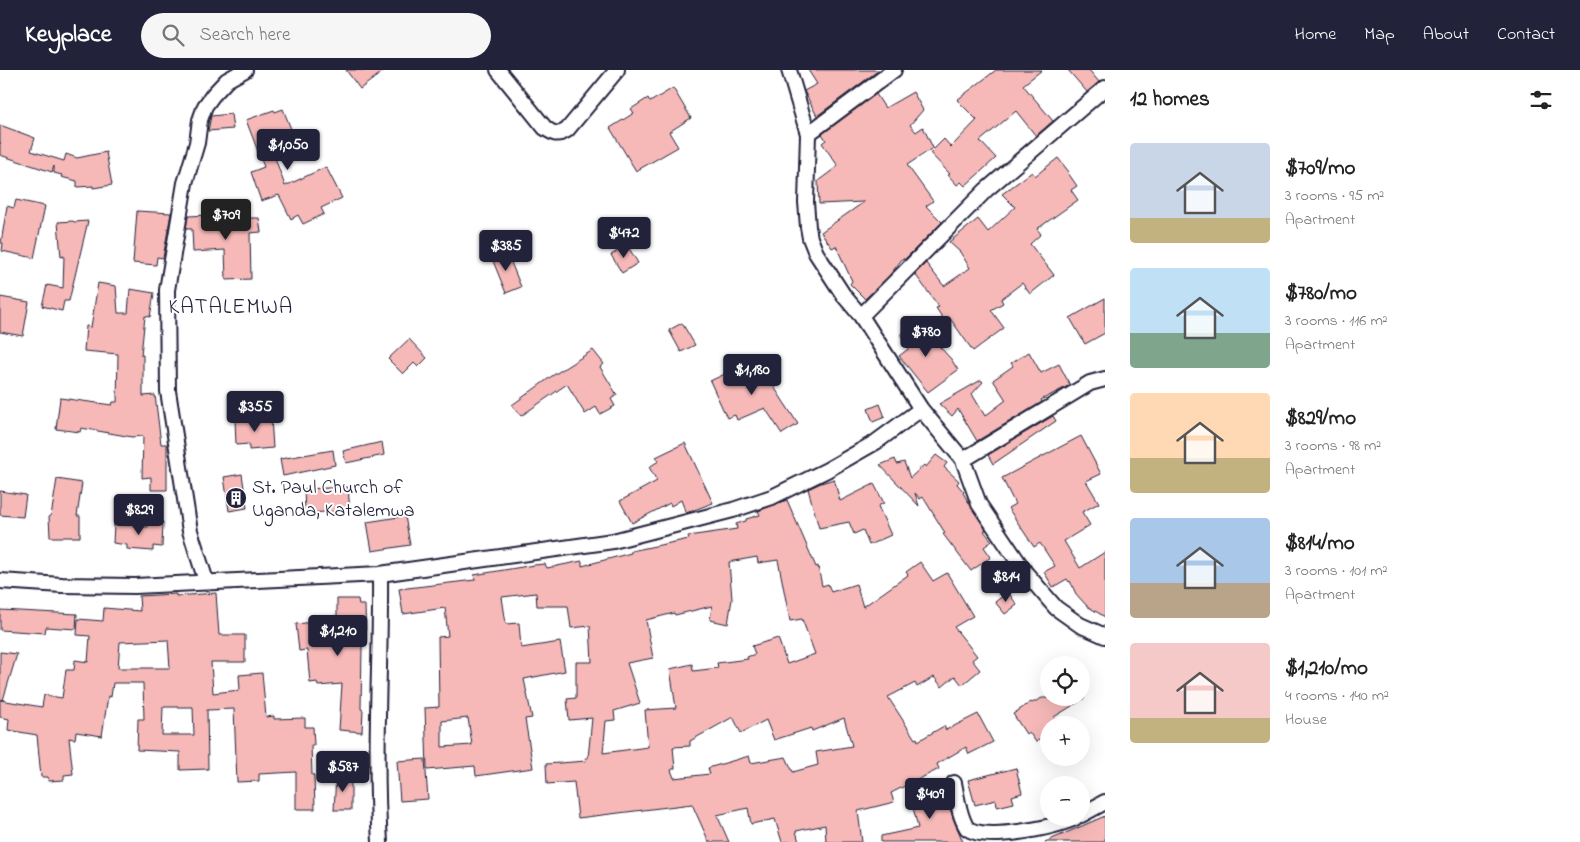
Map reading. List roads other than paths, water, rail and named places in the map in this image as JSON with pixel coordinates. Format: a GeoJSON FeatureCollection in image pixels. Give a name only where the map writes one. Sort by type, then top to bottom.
{"type":"FeatureCollection","features":[{"type":"Feature","properties":{"kind":"street"},"geometry":{"type":"LineString","coordinates":[[206,581],[190,530],[168,391],[167,290],[185,183],[197,143],[200,120],[205,106],[212,95],[227,80],[245,70]]}},
{"type":"Feature","properties":{"kind":"street"},"geometry":{"type":"LineString","coordinates":[[498,70],[545,128],[554,134],[560,134],[567,130],[617,70]]}},
{"type":"Feature","properties":{"kind":"street"},"geometry":{"type":"LineString","coordinates":[[789,70],[808,134],[806,202],[810,238],[816,253],[844,296],[861,316],[921,409],[963,460],[979,504],[1025,572],[1056,608],[1080,625],[1105,636]]}},
{"type":"Feature","properties":{"kind":"street"},"geometry":{"type":"LineString","coordinates":[[808,134],[894,70]]}},
{"type":"Feature","properties":{"kind":"street"},"geometry":{"type":"LineString","coordinates":[[861,316],[986,190],[1105,88]]}},
{"type":"Feature","properties":{"kind":"street"},"geometry":{"type":"LineString","coordinates":[[963,460],[1090,383],[1105,379]]}},
{"type":"Feature","properties":{"kind":"street"},"geometry":{"type":"LineString","coordinates":[[0,581],[62,585],[135,586],[206,581],[380,574],[614,541],[733,510],[772,497],[828,470],[876,442],[921,409]]}},
{"type":"Feature","properties":{"kind":"street"},"geometry":{"type":"LineString","coordinates":[[380,574],[381,637],[377,794],[380,842]]}},
{"type":"Feature","properties":{"kind":"street"},"geometry":{"type":"LineString","coordinates":[[954,783],[967,829],[984,841],[1007,841],[1051,826]]}},
{"type":"Feature","properties":{"kind":"street"},"geometry":{"type":"LineString","coordinates":[[1090,810],[1105,802]]}},
{"type":"Feature","properties":{"kind":"place","name":"St. Paul Church of Uganda, Katalemwa"},"geometry":{"type":"Point","coordinates":[236,498]}},
{"type":"Feature","properties":{"kind":"district","name":"KATALEMWA"},"geometry":{"type":"Point","coordinates":[231,305]}}]}
